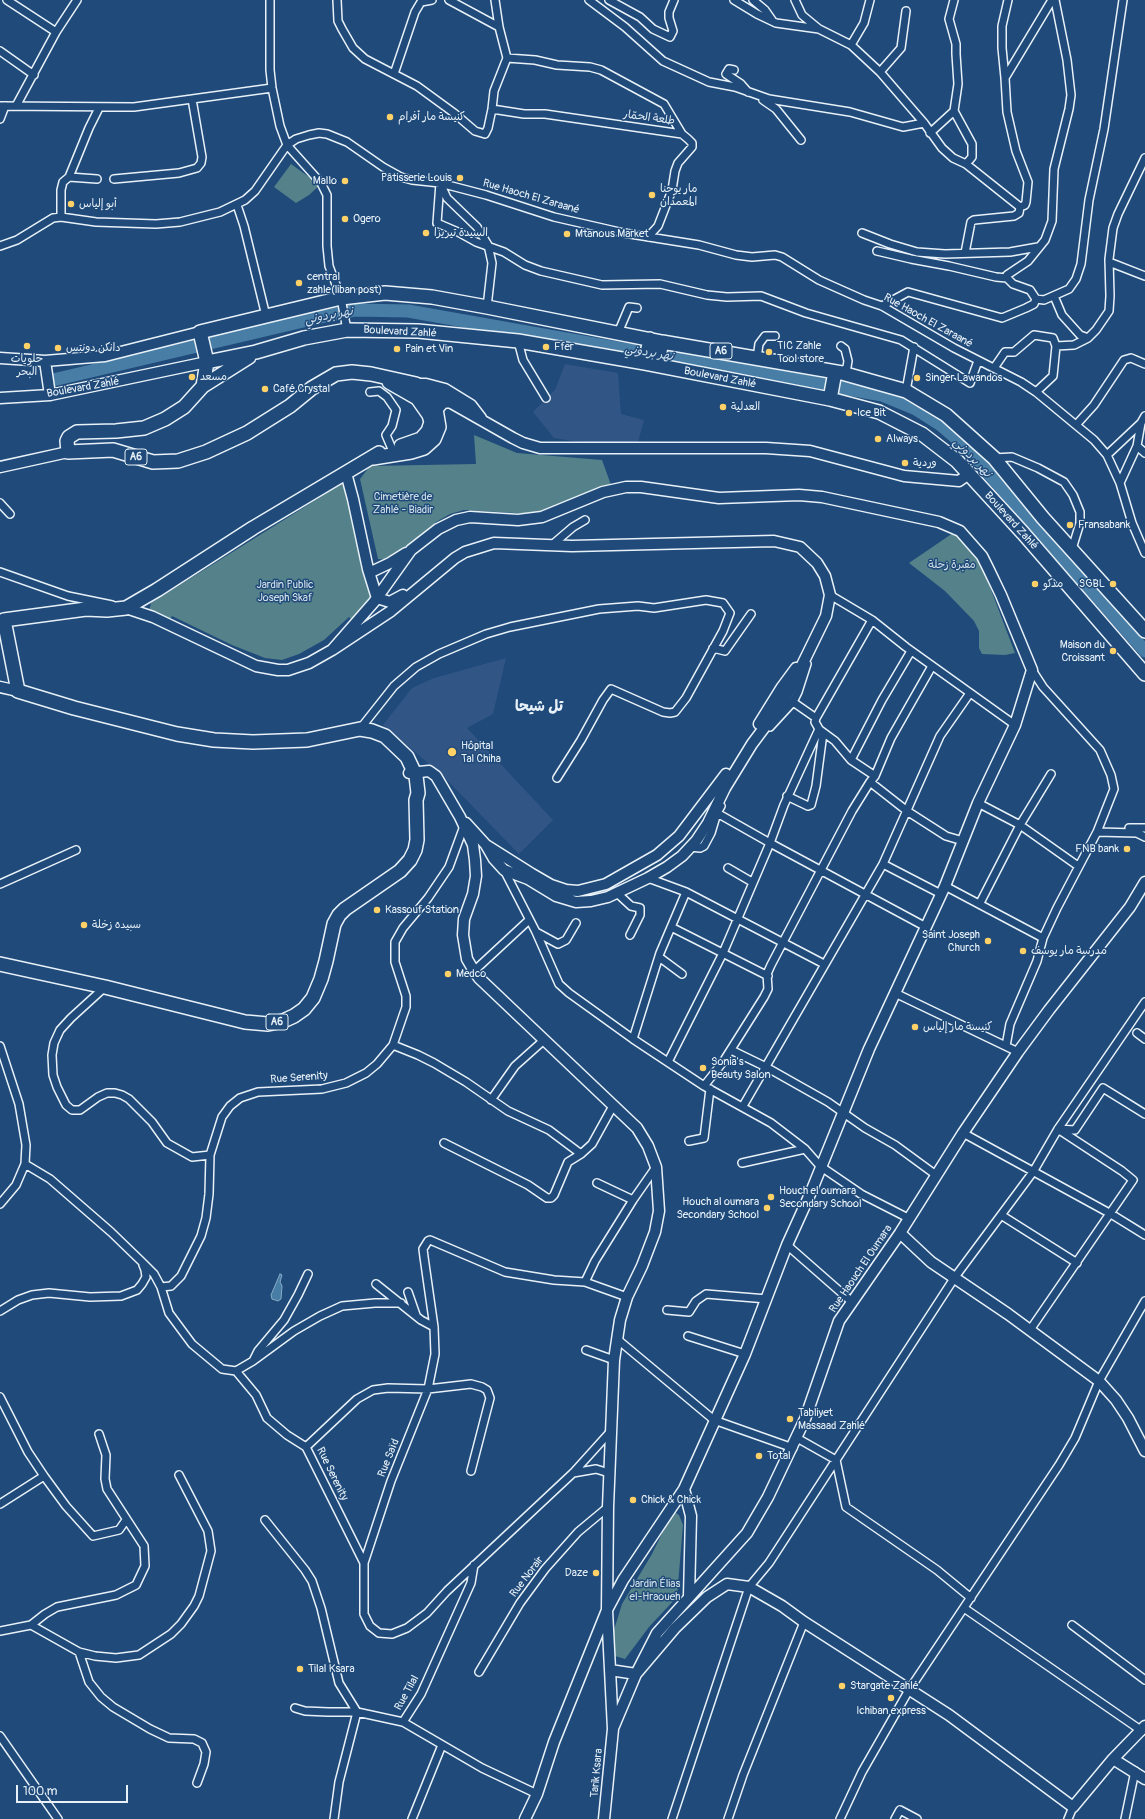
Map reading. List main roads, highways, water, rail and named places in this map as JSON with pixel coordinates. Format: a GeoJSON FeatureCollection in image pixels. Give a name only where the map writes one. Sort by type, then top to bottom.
{"type":"FeatureCollection","features":[{"type":"Feature","properties":{"kind":"highway","name":"Boulevard Zahlé"},"geometry":{"type":"LineString","coordinates":[[1145,631],[1043,518],[994,458],[946,415],[906,391],[839,373],[757,358],[653,353],[418,331],[346,326],[256,352],[206,358],[200,335],[266,316],[342,300],[385,293],[405,294],[487,307],[618,333],[653,353],[879,412],[901,422],[943,449],[969,474],[1023,533],[1145,674]]}},
{"type":"Feature","properties":{"kind":"highway","name":"A6"},"geometry":{"type":"LineString","coordinates":[[256,352],[203,386],[192,399],[176,412],[144,428],[116,431],[77,432],[73,434],[67,442],[68,452],[87,450],[120,451],[153,462],[169,462],[187,459],[247,433],[290,406],[312,388],[330,377],[344,372],[371,374],[417,392],[436,409],[439,426],[430,444],[424,448],[411,452],[394,456],[373,458]]}},
{"type":"Feature","properties":{"kind":"highway"},"geometry":{"type":"LineString","coordinates":[[203,386],[206,358]]}},
{"type":"Feature","properties":{"kind":"highway"},"geometry":{"type":"LineString","coordinates":[[830,399],[839,373]]}},
{"type":"Feature","properties":{"kind":"highway","name":"A6"},"geometry":{"type":"LineString","coordinates":[[0,964],[105,987],[245,1022],[268,1024],[294,1016],[304,1009],[313,998],[321,979],[334,924],[339,915],[345,909],[400,870],[410,860],[417,840],[416,800],[412,775],[398,748],[379,733],[360,729],[307,740],[253,742],[214,740],[177,734],[74,708],[18,691],[1,619],[86,610],[126,608],[157,590],[253,528],[373,458],[382,451],[421,439],[428,431],[430,422],[429,415],[417,392]]}},
{"type":"Feature","properties":{"kind":"highway"},"geometry":{"type":"LineString","coordinates":[[436,409],[444,401],[448,401]]}},
{"type":"Feature","properties":{"kind":"waterway","name":"نهر بردوني"},"geometry":{"type":"LineString","coordinates":[[53,380],[316,318],[356,310],[408,311],[882,395],[916,409],[941,425],[962,443],[1145,651]]}},
{"type":"Feature","properties":{"kind":"place","name":"كنيسة مار أفرام"},"geometry":{"type":"Point","coordinates":[390,117]}},
{"type":"Feature","properties":{"kind":"place","name":"Pâtisserie Louis"},"geometry":{"type":"Point","coordinates":[460,178]}},
{"type":"Feature","properties":{"kind":"place","name":"Mallo"},"geometry":{"type":"Point","coordinates":[345,181]}},
{"type":"Feature","properties":{"kind":"place","name":"مار يوحنا المعمدان"},"geometry":{"type":"Point","coordinates":[652,195]}},
{"type":"Feature","properties":{"kind":"place","name":"أبو إلياس"},"geometry":{"type":"Point","coordinates":[71,204]}},
{"type":"Feature","properties":{"kind":"place","name":"Ogero"},"geometry":{"type":"Point","coordinates":[345,219]}},
{"type":"Feature","properties":{"kind":"place","name":"السيدة تيريزا"},"geometry":{"type":"Point","coordinates":[426,233]}},
{"type":"Feature","properties":{"kind":"place","name":"Mtanous Market"},"geometry":{"type":"Point","coordinates":[567,234]}},
{"type":"Feature","properties":{"kind":"place","name":"central zahle(liban post)"},"geometry":{"type":"Point","coordinates":[299,283]}},
{"type":"Feature","properties":{"kind":"place","name":"حلويات البحر"},"geometry":{"type":"Point","coordinates":[27,346]}},
{"type":"Feature","properties":{"kind":"place","name":"Ffer"},"geometry":{"type":"Point","coordinates":[546,347]}},
{"type":"Feature","properties":{"kind":"place","name":"دانكن دونتس"},"geometry":{"type":"Point","coordinates":[58,348]}},
{"type":"Feature","properties":{"kind":"place","name":"Pain et Vin"},"geometry":{"type":"Point","coordinates":[397,349]}},
{"type":"Feature","properties":{"kind":"place","name":"TIC Zahle Tool store"},"geometry":{"type":"Point","coordinates":[769,352]}},
{"type":"Feature","properties":{"kind":"place","name":"مسعد"},"geometry":{"type":"Point","coordinates":[192,377]}},
{"type":"Feature","properties":{"kind":"place","name":"Singer Lawandos"},"geometry":{"type":"Point","coordinates":[917,378]}},
{"type":"Feature","properties":{"kind":"place","name":"Café Crystal"},"geometry":{"type":"Point","coordinates":[265,389]}},
{"type":"Feature","properties":{"kind":"place","name":"العدلية"},"geometry":{"type":"Point","coordinates":[723,407]}},
{"type":"Feature","properties":{"kind":"place","name":"Ice Bit"},"geometry":{"type":"Point","coordinates":[849,413]}},
{"type":"Feature","properties":{"kind":"place","name":"Always"},"geometry":{"type":"Point","coordinates":[878,439]}},
{"type":"Feature","properties":{"kind":"place","name":"وردية"},"geometry":{"type":"Point","coordinates":[905,463]}},
{"type":"Feature","properties":{"kind":"place","name":"Fransabank"},"geometry":{"type":"Point","coordinates":[1070,525]}},
{"type":"Feature","properties":{"kind":"place","name":"مدكو"},"geometry":{"type":"Point","coordinates":[1035,584]}},
{"type":"Feature","properties":{"kind":"place","name":"SGBL"},"geometry":{"type":"Point","coordinates":[1113,584]}},
{"type":"Feature","properties":{"kind":"place","name":"Maison du Croissant"},"geometry":{"type":"Point","coordinates":[1113,651]}},
{"type":"Feature","properties":{"kind":"place","name":"Hôpital Tal Chiha"},"geometry":{"type":"Point","coordinates":[452,752]}},
{"type":"Feature","properties":{"kind":"place","name":"FNB bank"},"geometry":{"type":"Point","coordinates":[1127,849]}},
{"type":"Feature","properties":{"kind":"place","name":"Kassouf Station"},"geometry":{"type":"Point","coordinates":[377,910]}},
{"type":"Feature","properties":{"kind":"place","name":"سبيده زخلة"},"geometry":{"type":"Point","coordinates":[84,925]}},
{"type":"Feature","properties":{"kind":"place","name":"Saint Joseph Church"},"geometry":{"type":"Point","coordinates":[988,941]}},
{"type":"Feature","properties":{"kind":"place","name":"مدرسة مار يوسف"},"geometry":{"type":"Point","coordinates":[1023,951]}},
{"type":"Feature","properties":{"kind":"place","name":"Medco"},"geometry":{"type":"Point","coordinates":[448,974]}},
{"type":"Feature","properties":{"kind":"place","name":"كنيسة مار إلياس"},"geometry":{"type":"Point","coordinates":[915,1027]}},
{"type":"Feature","properties":{"kind":"place","name":"Sonia's Beauty Salon"},"geometry":{"type":"Point","coordinates":[703,1068]}},
{"type":"Feature","properties":{"kind":"place","name":"Houch el oumara Secondary School"},"geometry":{"type":"Point","coordinates":[771,1197]}},
{"type":"Feature","properties":{"kind":"place","name":"Houch al oumara Secondary School"},"geometry":{"type":"Point","coordinates":[767,1208]}},
{"type":"Feature","properties":{"kind":"place","name":"Tabliyet Massaad Zahlé"},"geometry":{"type":"Point","coordinates":[790,1419]}},
{"type":"Feature","properties":{"kind":"place","name":"Total"},"geometry":{"type":"Point","coordinates":[759,1456]}},
{"type":"Feature","properties":{"kind":"place","name":"Chick & Chick"},"geometry":{"type":"Point","coordinates":[633,1500]}},
{"type":"Feature","properties":{"kind":"place","name":"Daze"},"geometry":{"type":"Point","coordinates":[596,1573]}},
{"type":"Feature","properties":{"kind":"place","name":"Tilal Ksara"},"geometry":{"type":"Point","coordinates":[300,1669]}},
{"type":"Feature","properties":{"kind":"place","name":"Stargate Zahlé"},"geometry":{"type":"Point","coordinates":[842,1686]}},
{"type":"Feature","properties":{"kind":"place","name":"Ichiban express"},"geometry":{"type":"Point","coordinates":[891,1698]}},
{"type":"Feature","properties":{"kind":"district","name":"تل شيحا"},"geometry":{"type":"Point","coordinates":[539,707]}},
{"type":"Feature","properties":{"kind":"park label","name":"Cimetière de Zahlé - Biadir"},"geometry":{"type":"Point","coordinates":[403,503]}},
{"type":"Feature","properties":{"kind":"park label","name":"مقبرة زحلة"},"geometry":{"type":"Point","coordinates":[952,565]}},
{"type":"Feature","properties":{"kind":"park label","name":"Jardin Public Joseph Skaf"},"geometry":{"type":"Point","coordinates":[285,591]}},
{"type":"Feature","properties":{"kind":"park label","name":"Jardin Élias el-Hraoueh"},"geometry":{"type":"Point","coordinates":[655,1590]}}]}
